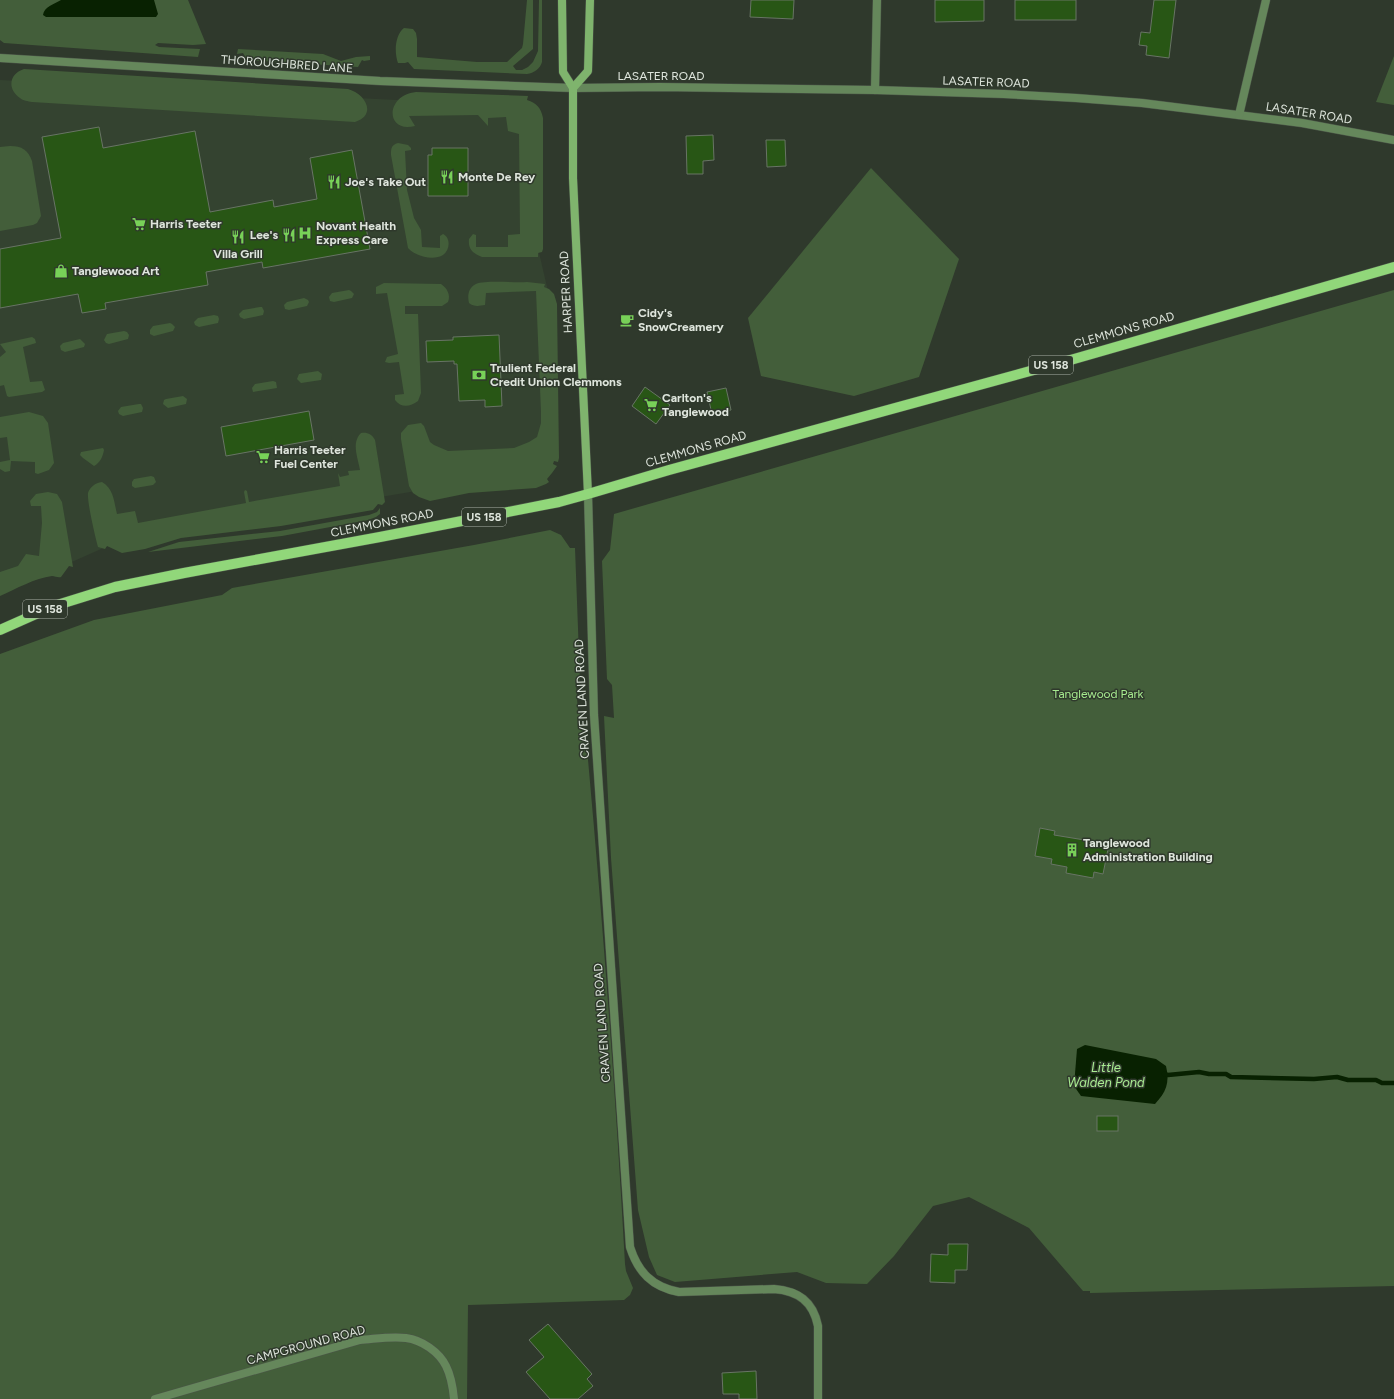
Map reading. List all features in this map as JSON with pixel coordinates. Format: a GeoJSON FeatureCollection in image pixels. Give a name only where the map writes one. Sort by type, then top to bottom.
{"type":"FeatureCollection","features":[{"type":"Feature","properties":{"kind":"main road"},"geometry":{"type":"LineString","coordinates":[[562,0],[563,72],[573,88],[588,71],[590,0]]}},
{"type":"Feature","properties":{"kind":"main road","name":"HARPER ROAD"},"geometry":{"type":"LineString","coordinates":[[573,88],[573,178],[588,494]]}},
{"type":"Feature","properties":{"kind":"main road","name":"CLEMMONS ROAD"},"geometry":{"type":"LineString","coordinates":[[0,630],[54,606],[114,587],[388,536],[559,502],[669,470],[1074,359],[1394,267]]}},
{"type":"Feature","properties":{"kind":"street"},"geometry":{"type":"LineString","coordinates":[[875,90],[877,0]]}},
{"type":"Feature","properties":{"kind":"street"},"geometry":{"type":"LineString","coordinates":[[1239,115],[1266,0]]}},
{"type":"Feature","properties":{"kind":"street","name":"THOROUGHBRED LANE"},"geometry":{"type":"LineString","coordinates":[[0,58],[380,82],[573,88]]}},
{"type":"Feature","properties":{"kind":"street","name":"LASATER ROAD"},"geometry":{"type":"LineString","coordinates":[[573,88],[660,87],[875,90],[1076,98],[1302,123],[1394,140]]}},
{"type":"Feature","properties":{"kind":"street","name":"CRAVEN LAND ROAD"},"geometry":{"type":"LineString","coordinates":[[588,494],[594,715],[630,1247],[634,1260],[642,1272],[658,1286],[679,1292],[774,1289],[788,1290],[800,1296],[810,1306],[817,1319],[818,1399]]}},
{"type":"Feature","properties":{"kind":"street","name":"CAMPGROUND ROAD"},"geometry":{"type":"LineString","coordinates":[[156,1399],[360,1340],[385,1337],[408,1338],[422,1343],[436,1353],[446,1366],[452,1384],[454,1399]]}},
{"type":"Feature","properties":{"kind":"shaded area"},"geometry":{"type":"Polygon","coordinates":[[[0,80],[533,107],[537,244],[551,304],[541,470],[119,541],[0,594],[0,80]]]}},
{"type":"Feature","properties":{"kind":"green space"},"geometry":{"type":"Polygon","coordinates":[[[0,0],[188,0],[206,44],[193,45],[158,43],[155,45],[159,47],[200,49],[198,57],[4,43],[0,40],[0,0]]]}},
{"type":"Feature","properties":{"kind":"green space"},"geometry":{"type":"Polygon","coordinates":[[[527,0],[533,0],[533,49],[513,66],[516,70],[522,70],[528,67],[533,62],[538,51],[539,0],[542,0],[542,62],[540,67],[532,73],[414,69],[408,62],[398,63],[396,44],[401,31],[404,28],[413,29],[416,33],[417,57],[477,62],[507,62],[522,48],[527,0]]]}},
{"type":"Feature","properties":{"kind":"green space"},"geometry":{"type":"Polygon","coordinates":[[[238,49],[323,54],[341,61],[356,57],[370,56],[370,60],[362,60],[358,67],[247,60],[243,53],[237,54],[238,49]]]}},
{"type":"Feature","properties":{"kind":"green space"},"geometry":{"type":"Polygon","coordinates":[[[1394,56],[1394,105],[1376,102],[1394,56]]]}},
{"type":"Feature","properties":{"kind":"green space"},"geometry":{"type":"Polygon","coordinates":[[[24,69],[348,89],[360,95],[364,100],[367,110],[366,115],[362,119],[355,122],[32,102],[21,99],[13,90],[12,86],[15,74],[24,69]]]}},
{"type":"Feature","properties":{"kind":"green space"},"geometry":{"type":"Polygon","coordinates":[[[416,92],[528,96],[527,100],[538,106],[543,118],[543,249],[542,252],[538,253],[538,257],[482,257],[473,252],[469,245],[469,239],[473,234],[476,235],[476,247],[508,247],[508,235],[520,234],[519,134],[508,131],[506,117],[488,118],[488,126],[478,115],[409,116],[415,126],[405,127],[398,124],[394,120],[394,106],[406,95],[416,92]]]}},
{"type":"Feature","properties":{"kind":"green space"},"geometry":{"type":"Polygon","coordinates":[[[398,143],[408,145],[411,148],[411,150],[405,151],[407,190],[414,218],[421,230],[422,247],[440,248],[440,236],[443,234],[447,238],[449,244],[447,250],[439,257],[424,257],[408,248],[391,155],[392,148],[398,143]]]}},
{"type":"Feature","properties":{"kind":"green space"},"geometry":{"type":"Polygon","coordinates":[[[10,146],[24,149],[32,161],[41,216],[37,223],[33,225],[0,231],[0,147],[10,146]]]}},
{"type":"Feature","properties":{"kind":"green space"},"geometry":{"type":"Polygon","coordinates":[[[871,168],[959,259],[919,377],[854,396],[761,376],[748,318],[871,168]]]}},
{"type":"Feature","properties":{"kind":"green space"},"geometry":{"type":"Polygon","coordinates":[[[486,282],[527,282],[545,284],[544,287],[549,289],[554,294],[557,304],[559,458],[558,462],[554,461],[553,464],[557,466],[547,479],[549,482],[536,488],[469,493],[430,501],[419,497],[413,493],[409,486],[401,439],[401,433],[408,425],[421,423],[424,426],[430,442],[448,451],[514,448],[537,437],[541,423],[541,412],[536,291],[486,293],[485,305],[481,306],[475,306],[469,303],[468,300],[470,289],[476,284],[486,282]]]}},
{"type":"Feature","properties":{"kind":"green space"},"geometry":{"type":"Polygon","coordinates":[[[384,283],[441,284],[449,294],[448,302],[442,306],[405,306],[405,314],[418,314],[421,393],[418,401],[406,406],[397,403],[395,400],[395,395],[404,394],[399,362],[385,362],[387,357],[398,354],[387,293],[376,294],[376,287],[384,283]]]}},
{"type":"Feature","properties":{"kind":"green space"},"geometry":{"type":"Polygon","coordinates":[[[349,290],[354,294],[352,298],[334,302],[330,301],[329,297],[332,293],[349,290]]]}},
{"type":"Feature","properties":{"kind":"green space","name":"Tanglewood Park"},"geometry":{"type":"Polygon","coordinates":[[[1394,290],[1394,1286],[1090,1293],[1090,1291],[1083,1291],[1029,1228],[969,1197],[933,1206],[894,1256],[867,1284],[826,1283],[797,1272],[675,1282],[657,1275],[649,1257],[638,1210],[611,858],[604,716],[614,718],[612,685],[607,679],[602,561],[610,550],[614,514],[1394,290]]]}},
{"type":"Feature","properties":{"kind":"green space"},"geometry":{"type":"Polygon","coordinates":[[[304,298],[309,302],[307,306],[289,310],[285,309],[284,305],[287,302],[304,298]]]}},
{"type":"Feature","properties":{"kind":"green space"},"geometry":{"type":"Polygon","coordinates":[[[262,307],[264,311],[263,315],[244,319],[240,317],[239,314],[243,310],[262,307]]]}},
{"type":"Feature","properties":{"kind":"green space"},"geometry":{"type":"Polygon","coordinates":[[[214,315],[218,316],[218,323],[199,327],[195,325],[194,322],[198,318],[214,315]]]}},
{"type":"Feature","properties":{"kind":"green space"},"geometry":{"type":"Polygon","coordinates":[[[170,323],[175,327],[173,331],[154,336],[150,334],[150,330],[153,326],[170,323]]]}},
{"type":"Feature","properties":{"kind":"green space"},"geometry":{"type":"Polygon","coordinates":[[[124,331],[129,335],[128,339],[109,344],[104,340],[107,334],[124,331]]]}},
{"type":"Feature","properties":{"kind":"green space"},"geometry":{"type":"Polygon","coordinates":[[[32,337],[35,339],[36,343],[23,347],[30,382],[42,381],[45,390],[42,392],[9,397],[7,396],[4,385],[0,386],[0,357],[6,352],[0,344],[32,337]]]}},
{"type":"Feature","properties":{"kind":"green space"},"geometry":{"type":"Polygon","coordinates":[[[80,339],[85,344],[84,347],[65,352],[61,350],[60,346],[63,343],[80,339]]]}},
{"type":"Feature","properties":{"kind":"green space"},"geometry":{"type":"Polygon","coordinates":[[[318,371],[322,374],[321,380],[301,383],[297,379],[299,374],[318,371]]]}},
{"type":"Feature","properties":{"kind":"green space"},"geometry":{"type":"Polygon","coordinates":[[[273,381],[276,382],[277,388],[253,392],[252,388],[255,384],[273,381]]]}},
{"type":"Feature","properties":{"kind":"green space"},"geometry":{"type":"Polygon","coordinates":[[[183,396],[187,399],[186,404],[168,408],[163,404],[164,400],[166,399],[183,396]]]}},
{"type":"Feature","properties":{"kind":"green space"},"geometry":{"type":"Polygon","coordinates":[[[141,404],[143,408],[142,412],[123,416],[119,414],[118,411],[121,407],[141,404]]]}},
{"type":"Feature","properties":{"kind":"green space"},"geometry":{"type":"Polygon","coordinates":[[[29,412],[43,416],[48,423],[54,463],[49,470],[38,474],[35,473],[35,462],[11,461],[10,471],[5,472],[0,469],[0,462],[10,460],[7,437],[0,438],[0,417],[29,412]]]}},
{"type":"Feature","properties":{"kind":"green space"},"geometry":{"type":"Polygon","coordinates":[[[361,433],[369,434],[375,440],[385,502],[382,505],[378,504],[373,510],[281,526],[181,538],[145,549],[122,553],[107,546],[105,549],[98,547],[88,497],[90,489],[97,483],[102,482],[109,488],[113,496],[117,514],[135,511],[138,523],[246,503],[245,490],[247,491],[249,502],[340,486],[338,473],[340,477],[349,475],[348,471],[360,470],[356,441],[361,433]]]}},
{"type":"Feature","properties":{"kind":"green space"},"geometry":{"type":"Polygon","coordinates":[[[103,448],[104,450],[101,459],[94,466],[80,455],[81,452],[103,448]]]}},
{"type":"Feature","properties":{"kind":"green space"},"geometry":{"type":"Polygon","coordinates":[[[151,476],[154,477],[156,482],[153,485],[135,488],[132,486],[134,479],[151,476]]]}},
{"type":"Feature","properties":{"kind":"green space"},"geometry":{"type":"Polygon","coordinates":[[[48,492],[57,494],[62,502],[73,567],[69,566],[61,577],[52,576],[39,579],[0,596],[0,572],[18,566],[26,554],[39,556],[42,523],[41,506],[31,506],[30,501],[36,494],[48,492]]]}},
{"type":"Feature","properties":{"kind":"green space"},"geometry":{"type":"Polygon","coordinates":[[[380,508],[380,514],[368,520],[282,536],[148,552],[179,542],[280,531],[369,515],[377,512],[380,508]]]}},
{"type":"Feature","properties":{"kind":"green space"},"geometry":{"type":"Polygon","coordinates":[[[550,530],[561,535],[570,548],[575,548],[580,682],[576,683],[578,713],[584,716],[602,922],[625,1264],[626,1271],[633,1288],[630,1295],[624,1300],[468,1305],[467,1399],[0,1399],[0,654],[94,620],[222,595],[232,588],[550,530]]]}},
{"type":"Feature","properties":{"kind":"water"},"geometry":{"type":"Polygon","coordinates":[[[61,0],[154,0],[158,14],[156,17],[46,17],[43,15],[47,8],[61,0]]]}},
{"type":"Feature","properties":{"kind":"water","name":"Little Walden Pond"},"geometry":{"type":"Polygon","coordinates":[[[1085,1045],[1156,1059],[1166,1066],[1168,1077],[1166,1087],[1162,1095],[1155,1104],[1081,1096],[1074,1086],[1077,1049],[1085,1045]]]}},
{"type":"Feature","properties":{"kind":"building"},"geometry":{"type":"Polygon","coordinates":[[[751,0],[794,0],[793,19],[750,17],[751,0]]]}},
{"type":"Feature","properties":{"kind":"building"},"geometry":{"type":"Polygon","coordinates":[[[935,0],[984,0],[984,21],[935,22],[935,0]]]}},
{"type":"Feature","properties":{"kind":"building"},"geometry":{"type":"Polygon","coordinates":[[[1015,0],[1076,0],[1076,20],[1015,20],[1015,0]]]}},
{"type":"Feature","properties":{"kind":"building"},"geometry":{"type":"Polygon","coordinates":[[[1154,0],[1176,0],[1169,58],[1146,55],[1147,46],[1139,45],[1141,32],[1150,33],[1154,0]]]}},
{"type":"Feature","properties":{"kind":"building"},"geometry":{"type":"Polygon","coordinates":[[[99,127],[103,148],[195,131],[210,212],[273,200],[274,207],[317,199],[310,158],[352,150],[370,249],[263,268],[262,262],[206,272],[208,285],[105,303],[106,309],[82,313],[78,294],[0,308],[0,249],[61,238],[42,137],[99,127]]]}},
{"type":"Feature","properties":{"kind":"building"},"geometry":{"type":"Polygon","coordinates":[[[713,135],[714,160],[703,161],[703,174],[687,174],[686,136],[713,135]]]}},
{"type":"Feature","properties":{"kind":"building"},"geometry":{"type":"Polygon","coordinates":[[[766,140],[785,140],[786,166],[767,167],[766,140]]]}},
{"type":"Feature","properties":{"kind":"building","name":"Monte De Rey"},"geometry":{"type":"Polygon","coordinates":[[[432,148],[468,148],[468,196],[428,196],[428,155],[432,155],[432,148]]]}},
{"type":"Feature","properties":{"kind":"building","name":"Trulient Federal Credit Union Clemmons"},"geometry":{"type":"Polygon","coordinates":[[[499,335],[502,406],[485,407],[485,400],[459,401],[457,364],[454,364],[454,361],[427,362],[426,341],[453,340],[453,337],[499,335]]]}},
{"type":"Feature","properties":{"kind":"building","name":"Carlton's Tanglewood"},"geometry":{"type":"Polygon","coordinates":[[[645,387],[670,405],[656,424],[632,406],[645,387]]]}},
{"type":"Feature","properties":{"kind":"building"},"geometry":{"type":"Polygon","coordinates":[[[726,388],[731,410],[712,414],[707,392],[726,388]]]}},
{"type":"Feature","properties":{"kind":"building","name":"Harris Teeter Fuel Center"},"geometry":{"type":"Polygon","coordinates":[[[309,411],[314,440],[226,456],[221,427],[309,411]]]}},
{"type":"Feature","properties":{"kind":"building","name":"Tanglewood Administration Building"},"geometry":{"type":"Polygon","coordinates":[[[1040,828],[1055,831],[1054,835],[1109,844],[1103,874],[1094,872],[1093,878],[1066,873],[1067,867],[1051,864],[1052,859],[1035,856],[1040,828]]]}},
{"type":"Feature","properties":{"kind":"building"},"geometry":{"type":"Polygon","coordinates":[[[1097,1116],[1118,1116],[1118,1131],[1097,1131],[1097,1116]]]}},
{"type":"Feature","properties":{"kind":"building"},"geometry":{"type":"Polygon","coordinates":[[[948,1244],[968,1244],[967,1270],[955,1270],[955,1283],[930,1282],[931,1254],[948,1255],[948,1244]]]}},
{"type":"Feature","properties":{"kind":"building"},"geometry":{"type":"Polygon","coordinates":[[[548,1324],[592,1374],[587,1379],[593,1386],[578,1399],[550,1399],[526,1372],[544,1357],[529,1340],[548,1324]]]}},
{"type":"Feature","properties":{"kind":"building"},"geometry":{"type":"Polygon","coordinates":[[[756,1371],[757,1399],[739,1399],[739,1394],[723,1394],[722,1373],[756,1371]]]}},
{"type":"Feature","properties":{"kind":"waterway"},"geometry":{"type":"LineString","coordinates":[[1164,1074],[1168,1075],[1199,1072],[1209,1074],[1226,1074],[1231,1077],[1314,1079],[1337,1077],[1348,1080],[1376,1080],[1382,1083],[1394,1083]]}},
{"type":"Feature","properties":{"kind":"place","name":"Monte De Rey"},"geometry":{"type":"Point","coordinates":[447,177]}},
{"type":"Feature","properties":{"kind":"place","name":"Joe's Take Out"},"geometry":{"type":"Point","coordinates":[334,182]}},
{"type":"Feature","properties":{"kind":"place","name":"Harris Teeter"},"geometry":{"type":"Point","coordinates":[139,224]}},
{"type":"Feature","properties":{"kind":"place","name":"Novant Health Express Care"},"geometry":{"type":"Point","coordinates":[305,233]}},
{"type":"Feature","properties":{"kind":"place","name":"Lee's"},"geometry":{"type":"Point","coordinates":[289,235]}},
{"type":"Feature","properties":{"kind":"place","name":"Villa Grill"},"geometry":{"type":"Point","coordinates":[238,237]}},
{"type":"Feature","properties":{"kind":"place","name":"Tanglewood Art"},"geometry":{"type":"Point","coordinates":[61,271]}},
{"type":"Feature","properties":{"kind":"place","name":"Cidy's SnowCreamery"},"geometry":{"type":"Point","coordinates":[627,320]}},
{"type":"Feature","properties":{"kind":"place","name":"Trulient Federal Credit Union Clemmons"},"geometry":{"type":"Point","coordinates":[479,375]}},
{"type":"Feature","properties":{"kind":"place","name":"Carlton's Tanglewood"},"geometry":{"type":"Point","coordinates":[651,405]}},
{"type":"Feature","properties":{"kind":"place","name":"Harris Teeter Fuel Center"},"geometry":{"type":"Point","coordinates":[263,457]}},
{"type":"Feature","properties":{"kind":"place","name":"Tanglewood Administration Building"},"geometry":{"type":"Point","coordinates":[1072,850]}}]}
